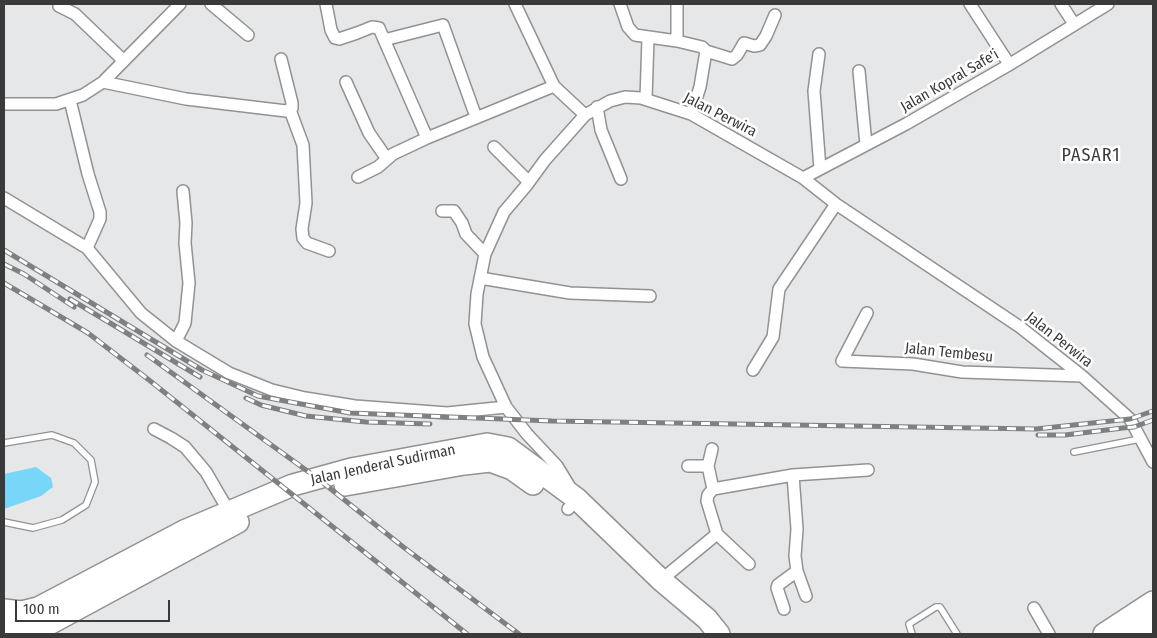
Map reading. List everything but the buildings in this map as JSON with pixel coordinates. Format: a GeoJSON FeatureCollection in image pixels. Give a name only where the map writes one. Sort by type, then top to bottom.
{"type":"FeatureCollection","features":[{"type":"Feature","properties":{"kind":"highway","name":"Jalan Jenderal Sudirman"},"geometry":{"type":"LineString","coordinates":[[4,628],[38,627],[51,623],[232,517],[293,485],[350,469],[487,444],[508,448],[707,619],[719,634]]}},
{"type":"Feature","properties":{"kind":"highway","name":"Jalan Jenderal Sudirman"},"geometry":{"type":"LineString","coordinates":[[572,504],[701,634]]}},
{"type":"Feature","properties":{"kind":"highway","name":"Jalan Jenderal Sudirman"},"geometry":{"type":"LineString","coordinates":[[4,610],[22,612],[38,608],[184,531],[232,517]]}},
{"type":"Feature","properties":{"kind":"highway"},"geometry":{"type":"LineString","coordinates":[[1104,634],[1153,602]]}},
{"type":"Feature","properties":{"kind":"highway"},"geometry":{"type":"LineString","coordinates":[[1134,634],[1153,621]]}},
{"type":"Feature","properties":{"kind":"street"},"geometry":{"type":"LineString","coordinates":[[4,104],[56,104],[70,100],[103,82],[180,4]]}},
{"type":"Feature","properties":{"kind":"street"},"geometry":{"type":"LineString","coordinates":[[211,4],[248,35]]}},
{"type":"Feature","properties":{"kind":"street"},"geometry":{"type":"LineString","coordinates":[[326,4],[334,38],[339,39],[357,34],[372,27],[379,28],[427,138]]}},
{"type":"Feature","properties":{"kind":"street"},"geometry":{"type":"LineString","coordinates":[[515,4],[554,86],[585,115]]}},
{"type":"Feature","properties":{"kind":"street"},"geometry":{"type":"LineString","coordinates":[[620,4],[632,33],[640,37],[677,41],[702,47],[706,51],[732,59],[737,55],[744,43],[754,46],[760,45],[775,15]]}},
{"type":"Feature","properties":{"kind":"street"},"geometry":{"type":"LineString","coordinates":[[677,4],[677,41]]}},
{"type":"Feature","properties":{"kind":"street"},"geometry":{"type":"LineString","coordinates":[[970,4],[1009,64]]}},
{"type":"Feature","properties":{"kind":"street"},"geometry":{"type":"LineString","coordinates":[[1061,4],[1074,24]]}},
{"type":"Feature","properties":{"kind":"street","name":"Jalan Kopral Safe'i"},"geometry":{"type":"LineString","coordinates":[[803,178],[866,145],[1009,64],[1108,4]]}},
{"type":"Feature","properties":{"kind":"street"},"geometry":{"type":"LineString","coordinates":[[59,6],[74,14],[124,61]]}},
{"type":"Feature","properties":{"kind":"street"},"geometry":{"type":"LineString","coordinates":[[384,40],[443,25],[476,117]]}},
{"type":"Feature","properties":{"kind":"street"},"geometry":{"type":"LineString","coordinates":[[646,99],[648,38]]}},
{"type":"Feature","properties":{"kind":"street"},"geometry":{"type":"LineString","coordinates":[[691,114],[700,87],[706,51]]}},
{"type":"Feature","properties":{"kind":"street"},"geometry":{"type":"LineString","coordinates":[[819,54],[814,91],[820,169]]}},
{"type":"Feature","properties":{"kind":"street"},"geometry":{"type":"LineString","coordinates":[[281,59],[292,103],[290,110],[303,145],[306,204],[302,229],[303,238],[307,243],[329,251]]}},
{"type":"Feature","properties":{"kind":"street"},"geometry":{"type":"LineString","coordinates":[[859,71],[866,145]]}},
{"type":"Feature","properties":{"kind":"street"},"geometry":{"type":"LineString","coordinates":[[103,82],[186,99],[290,110]]}},
{"type":"Feature","properties":{"kind":"street"},"geometry":{"type":"LineString","coordinates":[[346,82],[369,133],[387,159]]}},
{"type":"Feature","properties":{"kind":"street"},"geometry":{"type":"LineString","coordinates":[[358,177],[378,167],[393,154],[427,138],[554,86]]}},
{"type":"Feature","properties":{"kind":"street","name":"Jalan Perwira"},"geometry":{"type":"LineString","coordinates":[[572,504],[557,466],[506,408],[483,357],[475,324],[475,310],[485,254],[504,212],[545,160],[585,115],[610,101],[625,97],[646,99],[691,114],[803,178],[836,204],[1020,327],[1082,376],[1130,420],[1153,462]]}},
{"type":"Feature","properties":{"kind":"street"},"geometry":{"type":"LineString","coordinates":[[70,100],[88,174],[100,212],[100,219],[88,248]]}},
{"type":"Feature","properties":{"kind":"street"},"geometry":{"type":"LineString","coordinates":[[597,107],[601,130],[621,179]]}},
{"type":"Feature","properties":{"kind":"street"},"geometry":{"type":"LineString","coordinates":[[494,147],[529,182]]}},
{"type":"Feature","properties":{"kind":"street"},"geometry":{"type":"LineString","coordinates":[[176,342],[185,323],[189,283],[183,191]]}},
{"type":"Feature","properties":{"kind":"street"},"geometry":{"type":"LineString","coordinates":[[4,198],[88,248],[141,313],[176,342],[229,373],[272,390],[305,398],[355,406],[446,413],[506,408]]}},
{"type":"Feature","properties":{"kind":"street"},"geometry":{"type":"LineString","coordinates":[[753,370],[773,337],[779,289],[836,204]]}},
{"type":"Feature","properties":{"kind":"street"},"geometry":{"type":"LineString","coordinates":[[442,211],[454,211],[462,223],[466,234],[485,254]]}},
{"type":"Feature","properties":{"kind":"street"},"geometry":{"type":"LineString","coordinates":[[480,278],[570,294],[650,296]]}},
{"type":"Feature","properties":{"kind":"street","name":"Jalan Tembesu"},"geometry":{"type":"LineString","coordinates":[[867,313],[842,361],[913,364],[962,372],[1082,376]]}},
{"type":"Feature","properties":{"kind":"street"},"geometry":{"type":"LineString","coordinates":[[154,429],[185,448],[206,472],[232,517]]}},
{"type":"Feature","properties":{"kind":"street"},"geometry":{"type":"LineString","coordinates":[[712,449],[708,466],[713,489]]}},
{"type":"Feature","properties":{"kind":"street"},"geometry":{"type":"LineString","coordinates":[[688,466],[708,466]]}},
{"type":"Feature","properties":{"kind":"street"},"geometry":{"type":"LineString","coordinates":[[749,564],[717,534],[707,501],[708,494],[713,489],[793,474],[868,470]]}},
{"type":"Feature","properties":{"kind":"street"},"geometry":{"type":"LineString","coordinates":[[793,474],[796,529],[794,556],[806,596]]}},
{"type":"Feature","properties":{"kind":"street"},"geometry":{"type":"LineString","coordinates":[[661,580],[717,534]]}},
{"type":"Feature","properties":{"kind":"street"},"geometry":{"type":"LineString","coordinates":[[784,609],[777,588],[778,585],[797,571]]}},
{"type":"Feature","properties":{"kind":"street"},"geometry":{"type":"LineString","coordinates":[[1034,608],[1049,634]]}},
{"type":"Feature","properties":{"kind":"lane"},"geometry":{"type":"LineString","coordinates":[[4,443],[52,435],[74,442],[91,460],[95,482],[86,505],[62,520],[33,528],[4,522]]}},
{"type":"Feature","properties":{"kind":"lane"},"geometry":{"type":"LineString","coordinates":[[1074,452],[1140,439]]}},
{"type":"Feature","properties":{"kind":"lane"},"geometry":{"type":"LineString","coordinates":[[912,634],[909,624],[936,607],[940,607],[957,634]]}},
{"type":"Feature","properties":{"kind":"water"},"geometry":{"type":"Polygon","coordinates":[[[36,467],[51,478],[53,487],[41,496],[4,509],[4,474],[36,467]]]}},
{"type":"Feature","properties":{"kind":"railway"},"geometry":{"type":"LineString","coordinates":[[4,250],[202,370],[258,396],[350,413],[552,421],[1036,429],[1130,419],[1153,411]]}},
{"type":"Feature","properties":{"kind":"railway"},"geometry":{"type":"LineString","coordinates":[[4,264],[24,274],[74,307]]}},
{"type":"Feature","properties":{"kind":"railway"},"geometry":{"type":"LineString","coordinates":[[4,283],[88,333],[467,634]]}},
{"type":"Feature","properties":{"kind":"railway"},"geometry":{"type":"LineString","coordinates":[[70,299],[200,377]]}},
{"type":"Feature","properties":{"kind":"railway"},"geometry":{"type":"LineString","coordinates":[[147,355],[317,478],[402,546],[519,634]]}},
{"type":"Feature","properties":{"kind":"railway"},"geometry":{"type":"LineString","coordinates":[[246,398],[261,405],[306,416],[366,422],[430,424]]}},
{"type":"Feature","properties":{"kind":"railway"},"geometry":{"type":"LineString","coordinates":[[1038,435],[1065,435],[1134,427],[1153,420]]}},
{"type":"Feature","properties":{"kind":"district","name":"PASAR1"},"geometry":{"type":"Point","coordinates":[1091,156]}}]}
